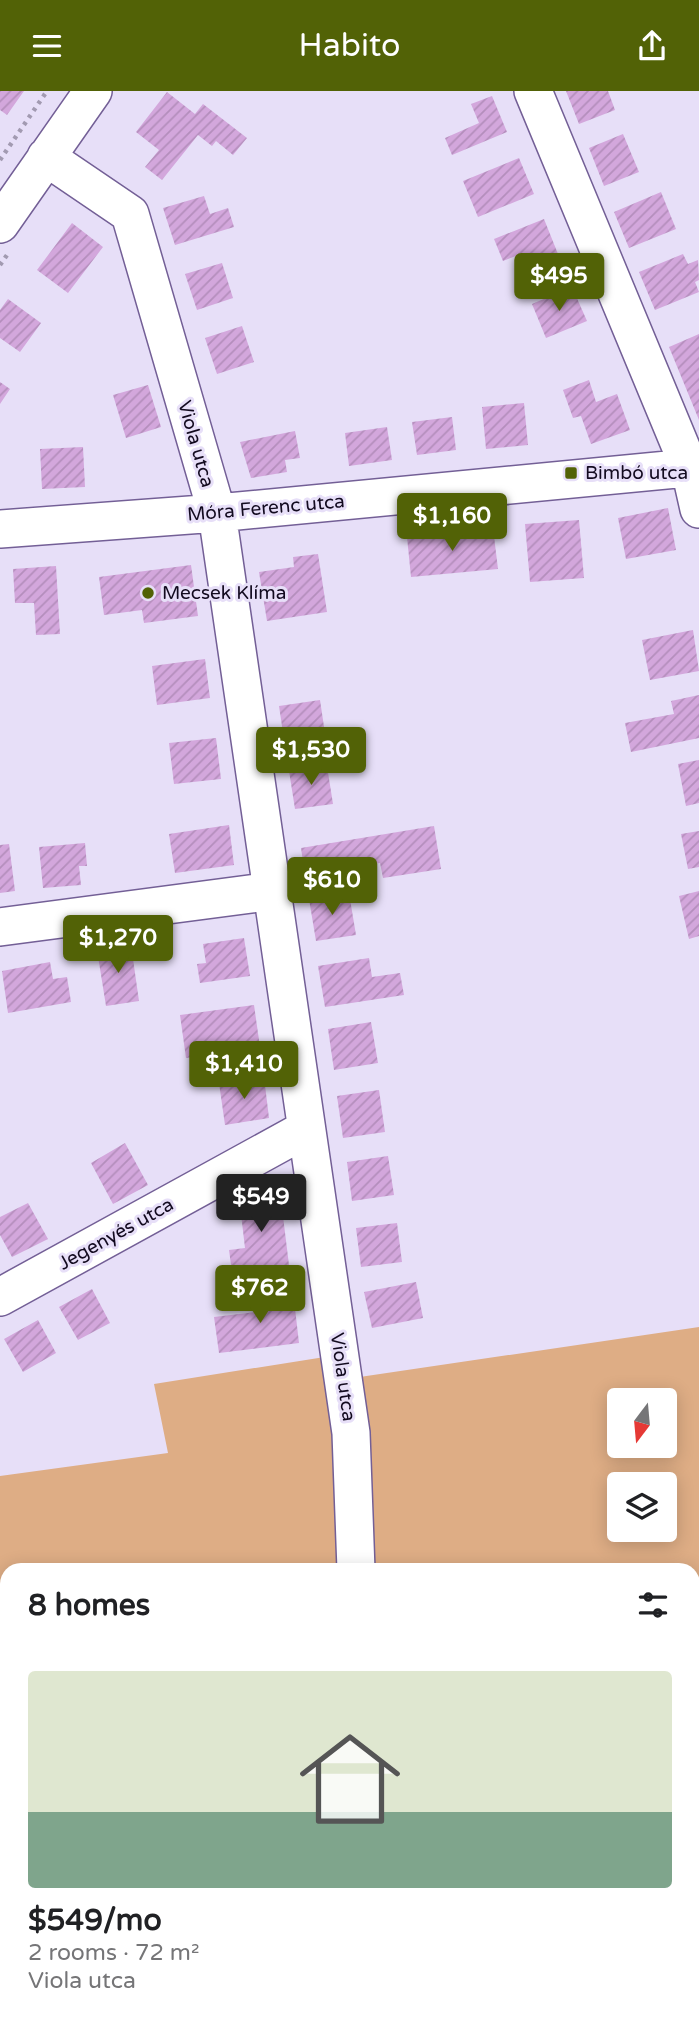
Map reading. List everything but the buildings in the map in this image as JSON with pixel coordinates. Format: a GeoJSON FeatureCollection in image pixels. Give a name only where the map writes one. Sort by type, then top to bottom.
{"type":"FeatureCollection","features":[{"type":"Feature","properties":{"kind":"street"},"geometry":{"type":"LineString","coordinates":[[6,205],[46,157],[93,91]]}},
{"type":"Feature","properties":{"kind":"street"},"geometry":{"type":"LineString","coordinates":[[533,91],[695,468],[699,509]]}},
{"type":"Feature","properties":{"kind":"street","name":"Viola utca"},"geometry":{"type":"LineString","coordinates":[[46,157],[130,214],[217,513],[351,1433],[356,1563]]}},
{"type":"Feature","properties":{"kind":"street","name":"Móra Ferenc utca"},"geometry":{"type":"LineString","coordinates":[[0,529],[217,513],[695,468]]}},
{"type":"Feature","properties":{"kind":"street"},"geometry":{"type":"LineString","coordinates":[[0,926],[273,891]]}},
{"type":"Feature","properties":{"kind":"street","name":"Jegenyés utca"},"geometry":{"type":"LineString","coordinates":[[0,1297],[306,1129]]}},
{"type":"Feature","properties":{"kind":"path"},"geometry":{"type":"LineString","coordinates":[[0,160],[47,91]]}},
{"type":"Feature","properties":{"kind":"shaded area"},"geometry":{"type":"Polygon","coordinates":[[[699,1327],[699,1563],[371,1563],[353,1378],[699,1327]]]}},
{"type":"Feature","properties":{"kind":"shaded area"},"geometry":{"type":"Polygon","coordinates":[[[331,1356],[346,1563],[0,1563],[0,1476],[168,1453],[154,1384],[331,1356]]]}},
{"type":"Feature","properties":{"kind":"place","name":"Bimbó utca"},"geometry":{"type":"Point","coordinates":[571,473]}},
{"type":"Feature","properties":{"kind":"place","name":"Mecsek Klíma"},"geometry":{"type":"Point","coordinates":[148,593]}}]}
